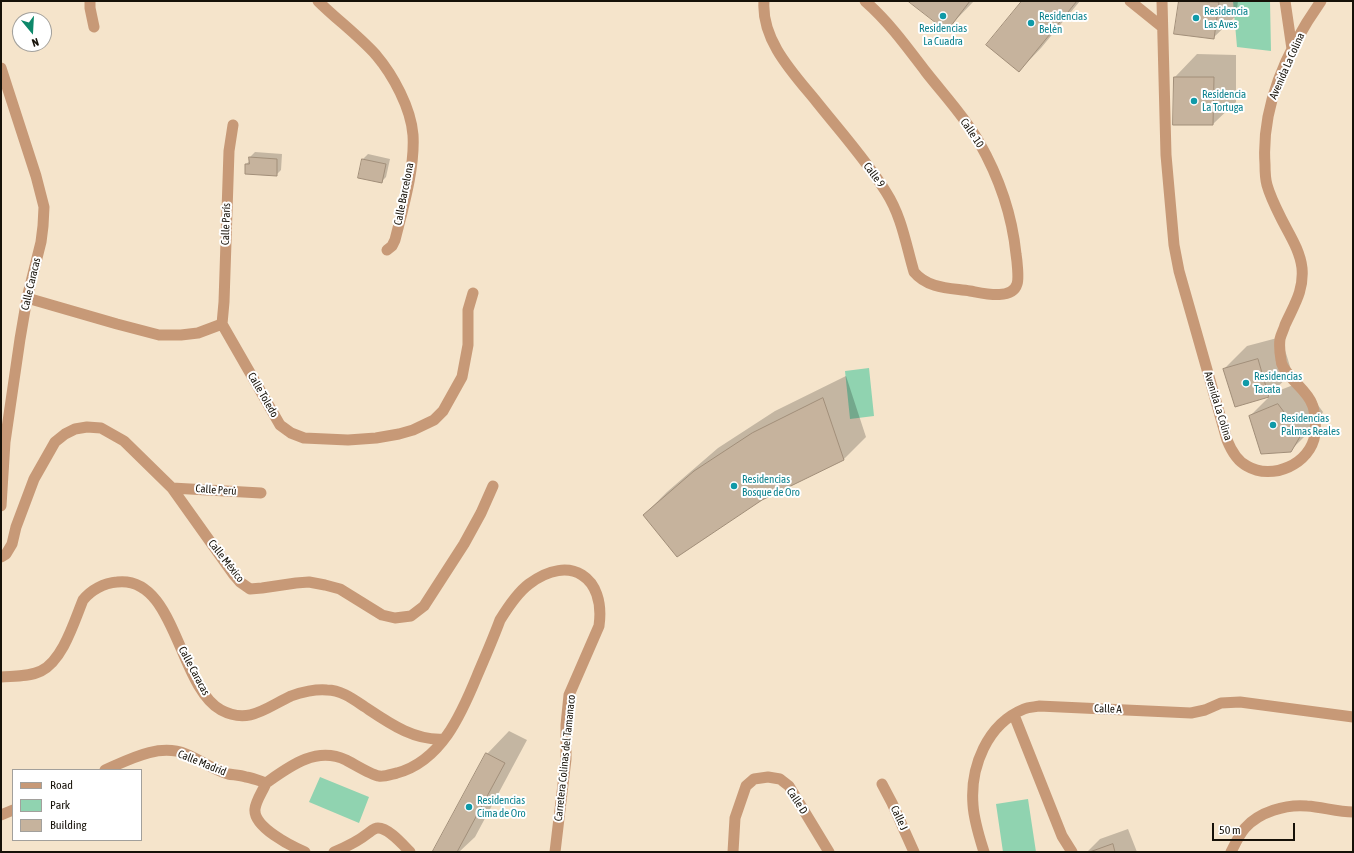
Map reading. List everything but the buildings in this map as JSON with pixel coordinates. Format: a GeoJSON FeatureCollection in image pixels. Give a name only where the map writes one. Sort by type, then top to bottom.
{"type":"FeatureCollection","features":[{"type":"Feature","properties":{"kind":"street"},"geometry":{"type":"LineString","coordinates":[[90,1],[94,27]]}},
{"type":"Feature","properties":{"kind":"street","name":"Calle Barcelona"},"geometry":{"type":"LineString","coordinates":[[318,1],[376,56],[394,82],[407,108],[413,134],[410,173],[396,240],[387,250]]}},
{"type":"Feature","properties":{"kind":"street","name":"Calle 9"},"geometry":{"type":"LineString","coordinates":[[764,1],[769,33],[784,61],[888,194],[900,220],[914,272],[920,279],[932,285],[997,295],[1011,292]]}},
{"type":"Feature","properties":{"kind":"street","name":"Calle 10"},"geometry":{"type":"LineString","coordinates":[[865,1],[890,24],[970,129],[985,154],[998,184],[1011,222],[1017,259],[1017,284],[1011,292]]}},
{"type":"Feature","properties":{"kind":"street"},"geometry":{"type":"LineString","coordinates":[[1130,1],[1161,26]]}},
{"type":"Feature","properties":{"kind":"street","name":"Avenida La Colina"},"geometry":{"type":"LineString","coordinates":[[1162,1],[1161,26],[1166,155],[1174,246],[1179,271],[1227,440],[1232,451],[1246,466],[1257,470],[1270,472],[1282,470],[1293,465],[1312,445],[1316,434],[1313,404],[1287,372],[1281,362],[1280,338],[1302,289],[1302,266],[1292,238],[1281,218],[1266,183],[1264,147],[1267,117],[1272,95],[1292,49],[1308,19],[1321,1]]}},
{"type":"Feature","properties":{"kind":"street"},"geometry":{"type":"LineString","coordinates":[[1286,1],[1292,49]]}},
{"type":"Feature","properties":{"kind":"street","name":"Calle Caracas"},"geometry":{"type":"LineString","coordinates":[[1,68],[36,176],[44,207],[43,226],[27,298],[5,442],[1,506]]}},
{"type":"Feature","properties":{"kind":"street","name":"Calle París"},"geometry":{"type":"LineString","coordinates":[[222,324],[229,151],[233,125]]}},
{"type":"Feature","properties":{"kind":"street","name":"Calle Toledo"},"geometry":{"type":"LineString","coordinates":[[222,324],[280,424],[291,434],[304,438],[320,439],[348,440],[376,438],[413,430],[434,420],[443,411],[462,377],[468,345],[468,310],[473,293]]}},
{"type":"Feature","properties":{"kind":"street"},"geometry":{"type":"LineString","coordinates":[[27,298],[159,335],[198,333],[222,324]]}},
{"type":"Feature","properties":{"kind":"street","name":"Calle México"},"geometry":{"type":"LineString","coordinates":[[1,557],[6,554],[12,544],[16,527],[34,479],[55,442],[65,434],[75,429],[87,427],[101,428],[124,441],[135,450],[172,488],[234,575],[240,582],[250,589],[296,582],[309,582],[340,589],[382,615],[395,618],[411,616],[424,606],[464,544],[481,513],[493,486]]}},
{"type":"Feature","properties":{"kind":"street","name":"Calle Perú"},"geometry":{"type":"LineString","coordinates":[[172,488],[260,493]]}},
{"type":"Feature","properties":{"kind":"street","name":"Carretera Colinas del Tamanaco"},"geometry":{"type":"LineString","coordinates":[[444,739],[452,730],[462,712],[500,620],[508,607],[523,589],[540,577],[560,571],[579,573],[587,578],[593,586],[600,603],[599,626],[569,695],[566,726],[566,759],[555,852]]}},
{"type":"Feature","properties":{"kind":"street","name":"Calle Caracas"},"geometry":{"type":"LineString","coordinates":[[1,677],[33,674],[42,671],[49,666],[61,653],[83,600],[88,594],[103,585],[110,583],[126,581],[134,582],[142,586],[155,598],[164,613],[198,683],[212,704],[230,714],[250,715],[270,708],[293,696],[317,690],[334,690],[355,700],[397,728],[435,740],[444,739]]}},
{"type":"Feature","properties":{"kind":"street","name":"Calle A"},"geometry":{"type":"LineString","coordinates":[[984,852],[974,819],[972,804],[973,776],[981,752],[994,732],[1003,723],[1025,709],[1039,706],[1191,713],[1205,710],[1221,703],[1240,702],[1353,717]]}},
{"type":"Feature","properties":{"kind":"street"},"geometry":{"type":"LineString","coordinates":[[1014,715],[1062,836],[1072,852]]}},
{"type":"Feature","properties":{"kind":"street"},"geometry":{"type":"LineString","coordinates":[[305,852],[285,842],[264,826],[257,818],[255,810],[266,783],[302,760],[317,756],[332,755],[379,776],[406,771],[418,765],[431,754],[444,739]]}},
{"type":"Feature","properties":{"kind":"street","name":"Calle Madrid"},"geometry":{"type":"LineString","coordinates":[[107,769],[144,753],[170,751],[184,753],[228,774],[248,777],[266,783]]}},
{"type":"Feature","properties":{"kind":"street","name":"Calle D"},"geometry":{"type":"LineString","coordinates":[[733,852],[735,818],[746,786],[754,779],[768,777],[780,779],[789,786],[829,852]]}},
{"type":"Feature","properties":{"kind":"street","name":"Calle J"},"geometry":{"type":"LineString","coordinates":[[882,784],[914,852]]}},
{"type":"Feature","properties":{"kind":"street"},"geometry":{"type":"LineString","coordinates":[[1231,852],[1237,839],[1246,827],[1260,817],[1278,809],[1290,806],[1306,806],[1353,812]]}},
{"type":"Feature","properties":{"kind":"street"},"geometry":{"type":"LineString","coordinates":[[1,815],[12,810]]}},
{"type":"Feature","properties":{"kind":"street"},"geometry":{"type":"LineString","coordinates":[[334,852],[357,842],[370,831],[377,828],[386,830],[399,840],[410,852]]}},
{"type":"Feature","properties":{"kind":"green space"},"geometry":{"type":"Polygon","coordinates":[[[1233,1],[1270,1],[1271,51],[1237,47],[1233,1]]]}},
{"type":"Feature","properties":{"kind":"green space"},"geometry":{"type":"Polygon","coordinates":[[[869,368],[874,416],[850,419],[845,371],[869,368]]]}},
{"type":"Feature","properties":{"kind":"green space"},"geometry":{"type":"Polygon","coordinates":[[[320,777],[369,797],[359,823],[309,802],[320,777]]]}},
{"type":"Feature","properties":{"kind":"green space"},"geometry":{"type":"Polygon","coordinates":[[[1028,799],[1036,852],[1003,852],[996,804],[1028,799]]]}},
{"type":"Feature","properties":{"kind":"place","name":"Residencias La Cuadra"},"geometry":{"type":"Point","coordinates":[943,16]}},
{"type":"Feature","properties":{"kind":"place","name":"Residencia Las Aves"},"geometry":{"type":"Point","coordinates":[1196,18]}},
{"type":"Feature","properties":{"kind":"place","name":"Residencias Belén"},"geometry":{"type":"Point","coordinates":[1031,23]}},
{"type":"Feature","properties":{"kind":"place","name":"Residencia La Tortuga"},"geometry":{"type":"Point","coordinates":[1194,101]}},
{"type":"Feature","properties":{"kind":"place","name":"Residencias Tacata"},"geometry":{"type":"Point","coordinates":[1246,383]}},
{"type":"Feature","properties":{"kind":"place","name":"Residencias Palmas Reales"},"geometry":{"type":"Point","coordinates":[1273,425]}},
{"type":"Feature","properties":{"kind":"place","name":"Residencias Bosque de Oro"},"geometry":{"type":"Point","coordinates":[734,486]}},
{"type":"Feature","properties":{"kind":"place","name":"Residencias Cima de Oro"},"geometry":{"type":"Point","coordinates":[469,807]}}]}
